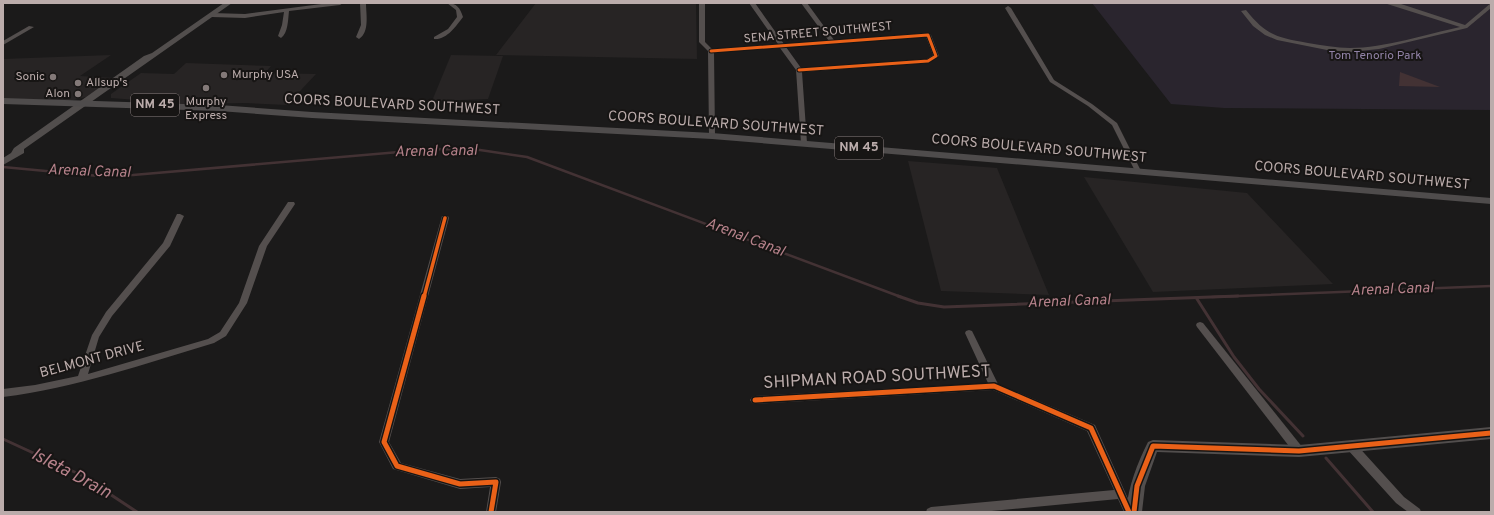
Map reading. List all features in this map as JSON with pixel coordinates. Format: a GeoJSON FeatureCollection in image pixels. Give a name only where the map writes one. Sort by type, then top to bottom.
{"type":"FeatureCollection","features":[{"type":"Feature","properties":{"kind":"main road","name":"COORS BOULEVARD SOUTHWEST"},"geometry":{"type":"LineString","coordinates":[[3,101],[215,112],[225,110],[712,136],[1491,201]]}},
{"type":"Feature","properties":{"kind":"main road","name":"COORS BOULEVARD SOUTHWEST"},"geometry":{"type":"LineString","coordinates":[[3,106],[85,106]]}},
{"type":"Feature","properties":{"kind":"street"},"geometry":{"type":"LineString","coordinates":[[3,162],[28,149],[85,106],[155,58],[155,55],[229,3]]}},
{"type":"Feature","properties":{"kind":"street"},"geometry":{"type":"LineString","coordinates":[[212,15],[245,16],[340,3]]}},
{"type":"Feature","properties":{"kind":"street"},"geometry":{"type":"LineString","coordinates":[[359,37],[364,25],[363,3]]}},
{"type":"Feature","properties":{"kind":"street"},"geometry":{"type":"LineString","coordinates":[[436,38],[450,30],[460,17],[458,8],[451,3]]}},
{"type":"Feature","properties":{"kind":"street"},"geometry":{"type":"LineString","coordinates":[[702,3],[702,42],[711,51],[712,136]]}},
{"type":"Feature","properties":{"kind":"street"},"geometry":{"type":"LineString","coordinates":[[752,3],[799,70],[804,143]]}},
{"type":"Feature","properties":{"kind":"street"},"geometry":{"type":"LineString","coordinates":[[804,3],[832,42]]}},
{"type":"Feature","properties":{"kind":"street"},"geometry":{"type":"LineString","coordinates":[[1387,3],[1396,4],[1465,27]]}},
{"type":"Feature","properties":{"kind":"street"},"geometry":{"type":"LineString","coordinates":[[1244,11],[1255,25],[1267,34],[1280,40],[1327,48],[1350,50],[1379,47],[1465,27],[1491,5]]}},
{"type":"Feature","properties":{"kind":"street"},"geometry":{"type":"LineString","coordinates":[[1008,8],[1052,81],[1090,105],[1115,124],[1138,171]]}},
{"type":"Feature","properties":{"kind":"street"},"geometry":{"type":"LineString","coordinates":[[281,36],[285,25],[287,10]]}},
{"type":"Feature","properties":{"kind":"street"},"geometry":{"type":"LineString","coordinates":[[3,43],[31,27]]}},
{"type":"Feature","properties":{"kind":"street","name":"SENA STREET SOUTHWEST"},"geometry":{"type":"LineString","coordinates":[[711,51],[928,34],[936,56],[928,61],[799,70]]}},
{"type":"Feature","properties":{"kind":"street","name":"BELMONT DRIVE"},"geometry":{"type":"LineString","coordinates":[[3,393],[35,390],[82,379],[211,341],[223,334],[243,303],[263,246],[291,204]]}},
{"type":"Feature","properties":{"kind":"street"},"geometry":{"type":"LineString","coordinates":[[82,379],[95,337],[109,314],[167,244],[180,216]]}},
{"type":"Feature","properties":{"kind":"street"},"geometry":{"type":"LineString","coordinates":[[445,218],[384,442],[397,466],[460,484],[496,482],[491,512]]}},
{"type":"Feature","properties":{"kind":"street"},"geometry":{"type":"LineString","coordinates":[[1200,325],[1299,451]]}},
{"type":"Feature","properties":{"kind":"street"},"geometry":{"type":"LineString","coordinates":[[969,333],[994,386]]}},
{"type":"Feature","properties":{"kind":"street","name":"SHIPMAN ROAD SOUTHWEST"},"geometry":{"type":"LineString","coordinates":[[755,400],[994,386],[1091,428],[1129,512]]}},
{"type":"Feature","properties":{"kind":"street"},"geometry":{"type":"LineString","coordinates":[[1134,512],[1134,500],[1141,472],[1153,446],[1299,451],[1491,433]]}},
{"type":"Feature","properties":{"kind":"street"},"geometry":{"type":"LineString","coordinates":[[1351,446],[1400,500],[1416,512]]}},
{"type":"Feature","properties":{"kind":"street"},"geometry":{"type":"LineString","coordinates":[[931,512],[1120,494]]}},
{"type":"Feature","properties":{"kind":"shaded area"},"geometry":{"type":"Polygon","coordinates":[[[536,3],[696,3],[697,59],[496,55],[536,3]]]}},
{"type":"Feature","properties":{"kind":"shaded area"},"geometry":{"type":"Polygon","coordinates":[[[111,55],[80,76],[115,78],[86,97],[70,101],[3,99],[3,59],[111,55]]]}},
{"type":"Feature","properties":{"kind":"shaded area"},"geometry":{"type":"Polygon","coordinates":[[[451,55],[503,56],[488,99],[432,101],[451,55]]]}},
{"type":"Feature","properties":{"kind":"shaded area"},"geometry":{"type":"Polygon","coordinates":[[[186,63],[271,66],[265,73],[316,74],[287,105],[245,103],[190,104],[111,98],[111,94],[141,73],[174,74],[186,63]]]}},
{"type":"Feature","properties":{"kind":"shaded area"},"geometry":{"type":"Polygon","coordinates":[[[1400,72],[1440,87],[1399,86],[1400,72]]]}},
{"type":"Feature","properties":{"kind":"shaded area"},"geometry":{"type":"Polygon","coordinates":[[[908,161],[997,168],[1049,295],[941,291],[908,161]]]}},
{"type":"Feature","properties":{"kind":"shaded area"},"geometry":{"type":"Polygon","coordinates":[[[1084,177],[1247,193],[1333,284],[1153,292],[1084,177]]]}},
{"type":"Feature","properties":{"kind":"green space","name":"Tom Tenorio Park"},"geometry":{"type":"Polygon","coordinates":[[[1092,3],[1491,3],[1491,110],[1224,108],[1171,104],[1092,3]]]}},
{"type":"Feature","properties":{"kind":"waterway","name":"Arenal Canal"},"geometry":{"type":"LineString","coordinates":[[3,167],[99,176],[133,175],[434,149],[480,150],[527,157],[901,297]]}},
{"type":"Feature","properties":{"kind":"waterway","name":"Arenal Canal"},"geometry":{"type":"LineString","coordinates":[[1226,296],[1491,286]]}},
{"type":"Feature","properties":{"kind":"waterway","name":"Arenal Canal"},"geometry":{"type":"LineString","coordinates":[[898,296],[918,303],[944,307],[1226,296]]}},
{"type":"Feature","properties":{"kind":"waterway","name":"Arenal Canal"},"geometry":{"type":"LineString","coordinates":[[1212,297],[1226,296]]}},
{"type":"Feature","properties":{"kind":"waterway","name":"Arenal Canal"},"geometry":{"type":"LineString","coordinates":[[1226,296],[1238,296]]}},
{"type":"Feature","properties":{"kind":"waterway"},"geometry":{"type":"LineString","coordinates":[[1197,299],[1234,357],[1259,389],[1303,436]]}},
{"type":"Feature","properties":{"kind":"waterway","name":"Isleta Drain"},"geometry":{"type":"LineString","coordinates":[[3,439],[81,475],[137,512]]}},
{"type":"Feature","properties":{"kind":"waterway"},"geometry":{"type":"LineString","coordinates":[[1326,458],[1373,512]]}},
{"type":"Feature","properties":{"kind":"cycle path"},"geometry":{"type":"LineString","coordinates":[[711,51],[928,35],[936,56],[928,61],[799,70]]}},
{"type":"Feature","properties":{"kind":"cycle path"},"geometry":{"type":"LineString","coordinates":[[445,218],[384,442],[397,466],[460,484],[496,482],[491,512]]}},
{"type":"Feature","properties":{"kind":"cycle path"},"geometry":{"type":"LineString","coordinates":[[755,400],[994,386],[1091,428],[1129,512]]}},
{"type":"Feature","properties":{"kind":"cycle path"},"geometry":{"type":"LineString","coordinates":[[1134,512],[1137,486],[1153,446],[1299,451],[1491,433]]}},
{"type":"Feature","properties":{"kind":"place","name":"Murphy USA"},"geometry":{"type":"Point","coordinates":[224,75]}},
{"type":"Feature","properties":{"kind":"place","name":"Sonic"},"geometry":{"type":"Point","coordinates":[53,77]}},
{"type":"Feature","properties":{"kind":"place","name":"Allsup's"},"geometry":{"type":"Point","coordinates":[78,83]}},
{"type":"Feature","properties":{"kind":"place","name":"Murphy Express"},"geometry":{"type":"Point","coordinates":[206,88]}},
{"type":"Feature","properties":{"kind":"place","name":"Alon"},"geometry":{"type":"Point","coordinates":[78,94]}}]}
